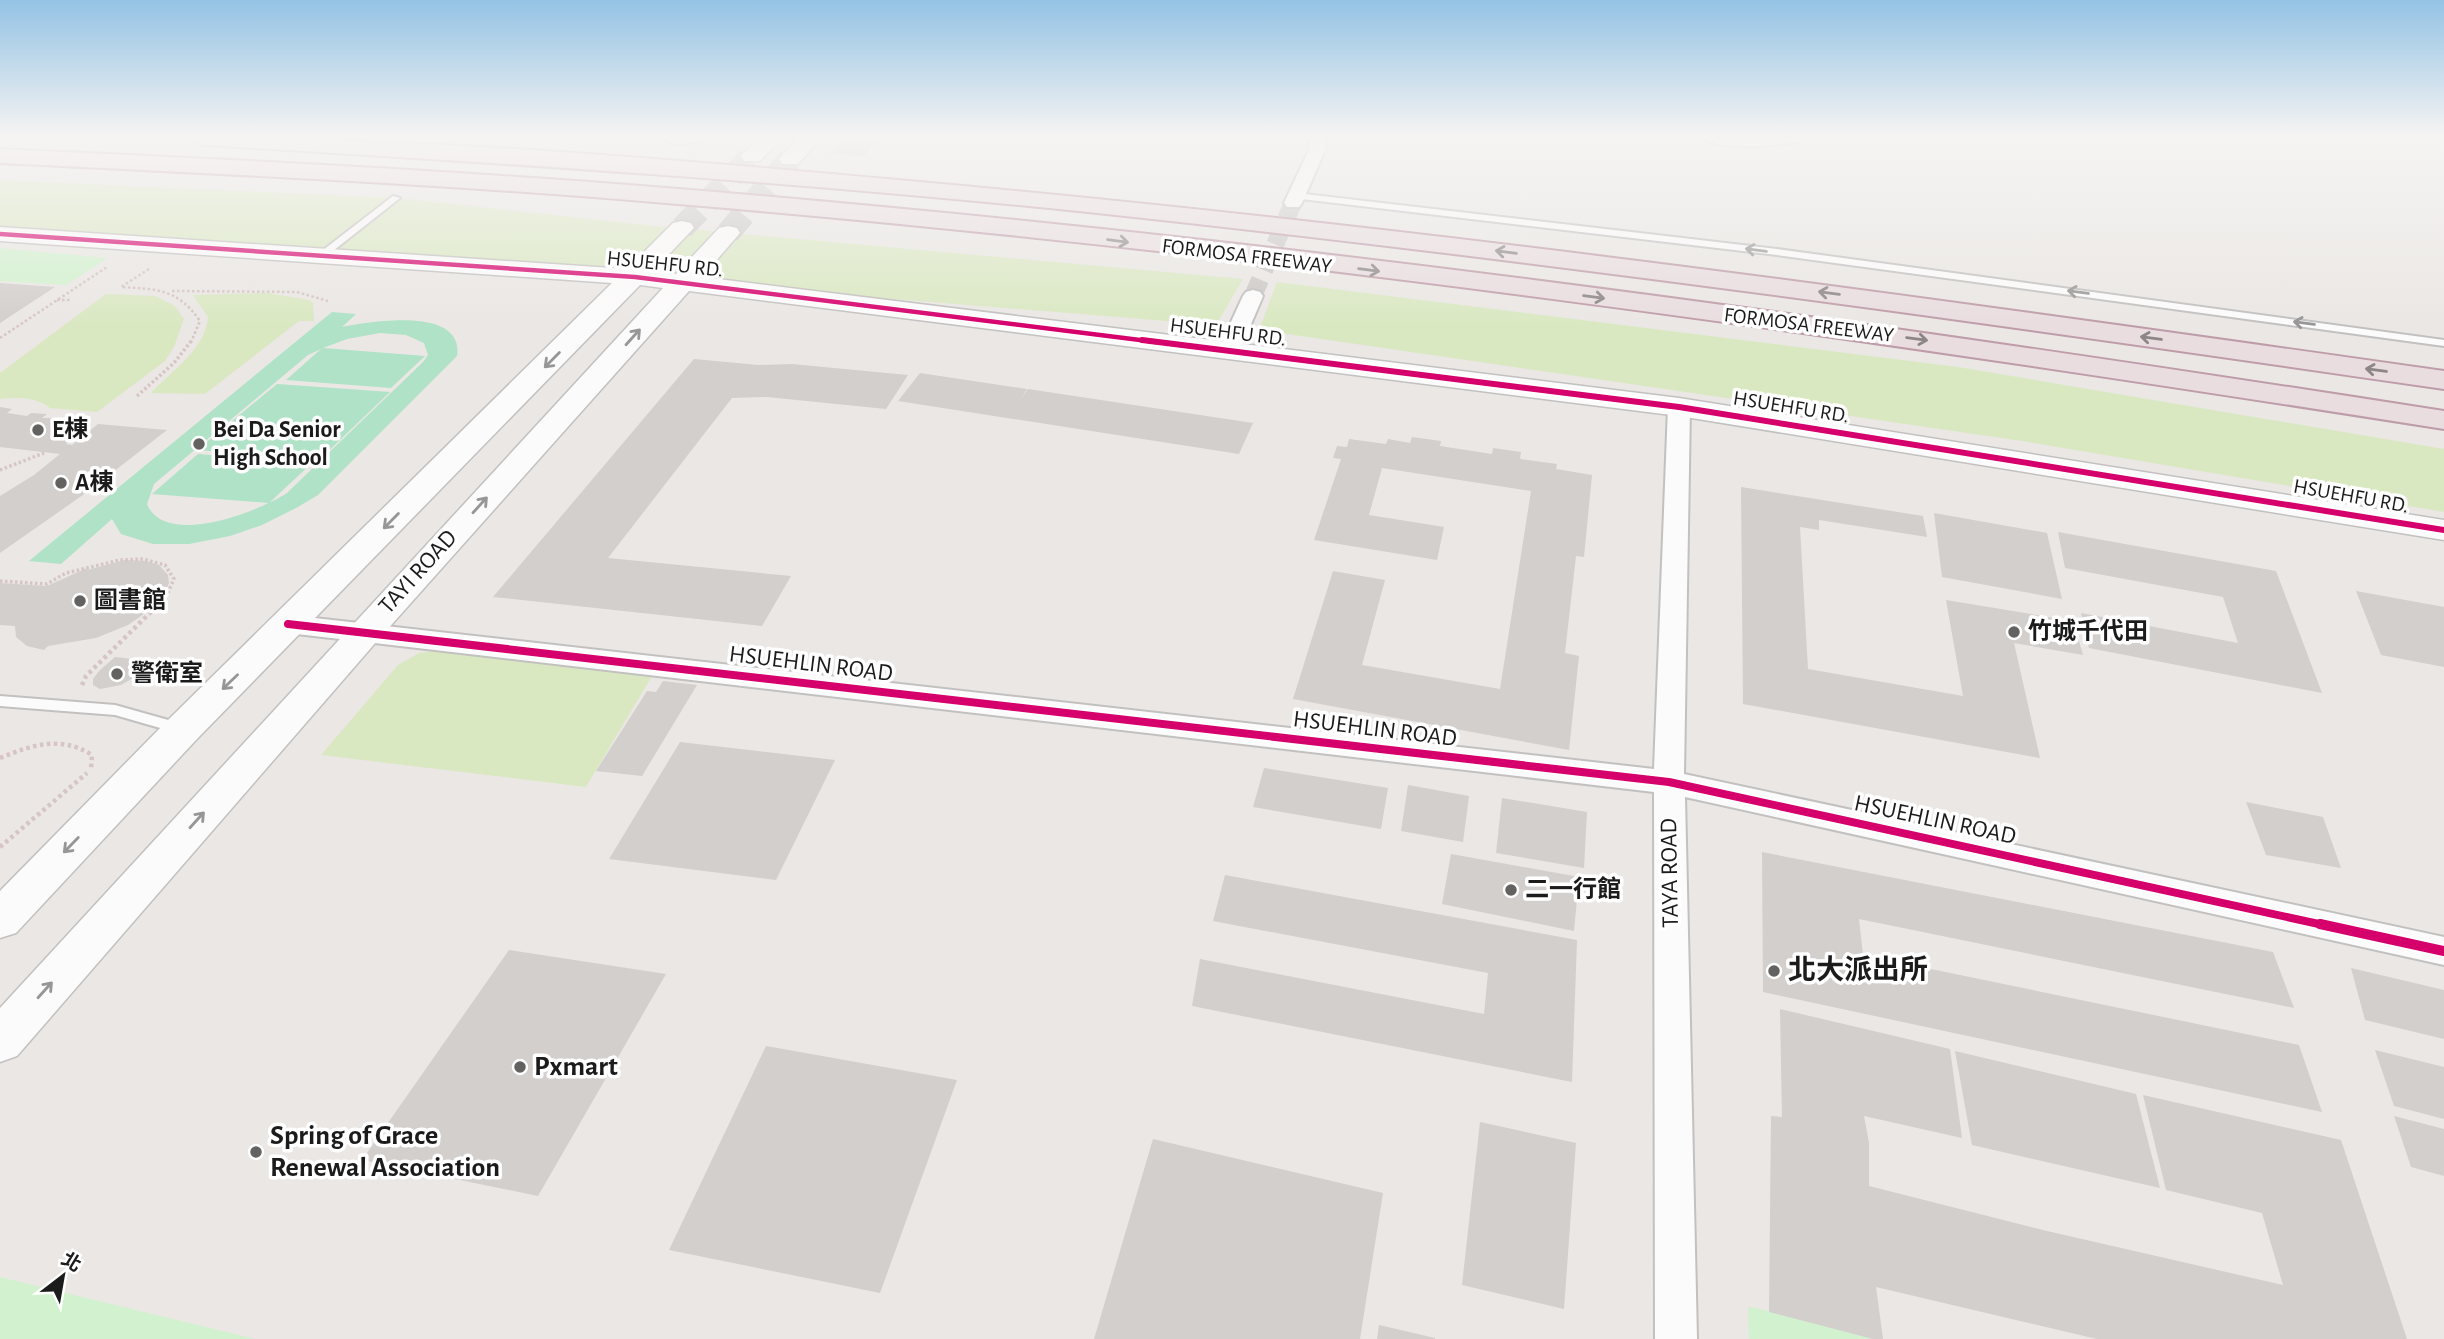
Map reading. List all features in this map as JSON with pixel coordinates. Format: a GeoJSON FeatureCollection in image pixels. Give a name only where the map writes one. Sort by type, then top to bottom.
{"type":"FeatureCollection","features":[{"type":"Feature","properties":{"kind":"highway","name":"FORMOSA FREEWAY"},"geometry":{"type":"LineString","coordinates":[[706,200],[1084,237],[1495,284],[1871,333],[2444,420]]}},
{"type":"Feature","properties":{"kind":"highway","name":"FORMOSA FREEWAY"},"geometry":{"type":"LineString","coordinates":[[1036,200],[1497,251],[1881,299],[2444,380]]}},
{"type":"Feature","properties":{"kind":"street"},"geometry":{"type":"LineString","coordinates":[[0,920],[182,730],[682,228]]}},
{"type":"Feature","properties":{"kind":"street","name":"TAYI ROAD"},"geometry":{"type":"LineString","coordinates":[[0,1041],[364,632],[728,233]]}},
{"type":"Feature","properties":{"kind":"street","name":"HSUEHFU RD."},"geometry":{"type":"LineString","coordinates":[[0,234],[683,282],[1679,407],[2444,530]]}},
{"type":"Feature","properties":{"kind":"street"},"geometry":{"type":"LineString","coordinates":[[1229,350],[1253,296]]}},
{"type":"Feature","properties":{"kind":"street","name":"TAYA ROAD"},"geometry":{"type":"LineString","coordinates":[[1676,1339],[1669,782],[1679,407]]}},
{"type":"Feature","properties":{"kind":"street","name":"HSUEHLIN ROAD"},"geometry":{"type":"LineString","coordinates":[[288,624],[1669,782],[2444,951]]}},
{"type":"Feature","properties":{"kind":"lane"},"geometry":{"type":"LineString","coordinates":[[321,256],[393,200]]}},
{"type":"Feature","properties":{"kind":"lane"},"geometry":{"type":"LineString","coordinates":[[1299,200],[1777,252],[2444,343]]}},
{"type":"Feature","properties":{"kind":"lane"},"geometry":{"type":"LineString","coordinates":[[0,701],[115,710],[182,730]]}},
{"type":"Feature","properties":{"kind":"path"},"geometry":{"type":"LineString","coordinates":[[159,263],[121,287],[167,291],[297,292],[328,301]]}},
{"type":"Feature","properties":{"kind":"path"},"geometry":{"type":"LineString","coordinates":[[0,338],[108,266]]}},
{"type":"Feature","properties":{"kind":"path"},"geometry":{"type":"LineString","coordinates":[[137,396],[177,360],[195,339],[200,321],[193,308],[180,296],[167,291]]}},
{"type":"Feature","properties":{"kind":"path"},"geometry":{"type":"LineString","coordinates":[[56,300],[71,300]]}},
{"type":"Feature","properties":{"kind":"path"},"geometry":{"type":"LineString","coordinates":[[0,470],[44,453]]}},
{"type":"Feature","properties":{"kind":"path"},"geometry":{"type":"LineString","coordinates":[[0,580],[47,584],[66,573],[120,559],[143,559],[165,565],[174,579],[166,598],[86,676],[81,684],[87,688]]}},
{"type":"Feature","properties":{"kind":"path"},"geometry":{"type":"LineString","coordinates":[[0,758],[36,743],[80,745],[92,755],[91,769]]}},
{"type":"Feature","properties":{"kind":"green space"},"geometry":{"type":"Polygon","coordinates":[[[0,200],[419,200],[654,226],[1243,279],[1216,325],[659,280],[0,234],[0,200]]]}},
{"type":"Feature","properties":{"kind":"green space"},"geometry":{"type":"Polygon","coordinates":[[[0,248],[108,258],[66,285],[0,281],[0,248]]]}},
{"type":"Feature","properties":{"kind":"green space"},"geometry":{"type":"Polygon","coordinates":[[[1277,282],[1958,367],[2444,449],[2444,512],[2022,441],[1259,330],[1277,282]]]}},
{"type":"Feature","properties":{"kind":"green space"},"geometry":{"type":"Polygon","coordinates":[[[267,293],[310,300],[313,303],[314,321],[299,321],[205,394],[151,393],[186,359],[206,329],[208,317],[193,295],[267,293]]]}},
{"type":"Feature","properties":{"kind":"green space"},"geometry":{"type":"Polygon","coordinates":[[[106,294],[155,296],[175,306],[184,319],[174,347],[165,361],[97,412],[50,408],[26,399],[0,399],[0,373],[106,294]]]}},
{"type":"Feature","properties":{"kind":"green space"},"geometry":{"type":"Polygon","coordinates":[[[332,312],[356,314],[342,327],[413,320],[432,323],[446,330],[456,340],[457,356],[318,495],[296,508],[262,525],[230,536],[189,544],[153,544],[121,534],[112,519],[61,564],[29,561],[332,312]],[[380,333],[347,339],[323,348],[425,356],[391,388],[286,380],[321,349],[308,355],[154,484],[147,504],[157,517],[172,524],[191,525],[212,522],[255,509],[287,493],[423,362],[428,355],[424,343],[406,335],[380,333]]]}},
{"type":"Feature","properties":{"kind":"green space"},"geometry":{"type":"Polygon","coordinates":[[[277,384],[390,392],[320,459],[197,450],[277,384]]]}},
{"type":"Feature","properties":{"kind":"green space"},"geometry":{"type":"Polygon","coordinates":[[[198,454],[312,463],[269,503],[152,494],[198,454]]]}},
{"type":"Feature","properties":{"kind":"green space"},"geometry":{"type":"Polygon","coordinates":[[[444,650],[655,671],[586,787],[321,755],[398,665],[419,653],[444,650]]]}},
{"type":"Feature","properties":{"kind":"green space"},"geometry":{"type":"Polygon","coordinates":[[[0,1277],[255,1339],[0,1339],[0,1277]]]}},
{"type":"Feature","properties":{"kind":"green space"},"geometry":{"type":"Polygon","coordinates":[[[1748,1307],[1756,1308],[1873,1339],[1749,1339],[1748,1307]]]}},
{"type":"Feature","properties":{"kind":"building"},"geometry":{"type":"Polygon","coordinates":[[[0,283],[55,287],[0,323],[0,283]]]}},
{"type":"Feature","properties":{"kind":"building"},"geometry":{"type":"Polygon","coordinates":[[[694,359],[758,365],[792,364],[908,375],[886,409],[767,397],[732,398],[608,558],[791,576],[762,626],[493,597],[694,359]]]}},
{"type":"Feature","properties":{"kind":"building"},"geometry":{"type":"Polygon","coordinates":[[[920,373],[1027,389],[1020,400],[1028,389],[1253,423],[1239,454],[898,401],[920,373]]]}},
{"type":"Feature","properties":{"kind":"building","name":"A棟"},"geometry":{"type":"Polygon","coordinates":[[[0,407],[12,409],[7,413],[27,416],[31,413],[47,414],[42,418],[83,418],[68,429],[84,431],[66,444],[72,445],[98,424],[167,430],[90,490],[0,553],[0,496],[34,475],[60,454],[0,447],[0,407]]]}},
{"type":"Feature","properties":{"kind":"building"},"geometry":{"type":"Polygon","coordinates":[[[1412,437],[1441,441],[1440,446],[1492,454],[1493,448],[1521,452],[1520,459],[1557,464],[1556,469],[1592,475],[1584,557],[1576,556],[1565,653],[1579,656],[1569,750],[1293,699],[1333,571],[1385,580],[1362,665],[1500,689],[1531,491],[1382,468],[1369,515],[1444,527],[1437,560],[1314,540],[1341,459],[1333,458],[1337,446],[1347,447],[1349,439],[1386,444],[1388,439],[1410,443],[1412,437]]]}},
{"type":"Feature","properties":{"kind":"building","name":"竹城千代田"},"geometry":{"type":"Polygon","coordinates":[[[1741,487],[1923,516],[1927,537],[1819,520],[1819,530],[1800,527],[1808,669],[1963,696],[1946,600],[2073,621],[2083,655],[2014,643],[2040,758],[1743,704],[1741,487]]]}},
{"type":"Feature","properties":{"kind":"building","name":"竹城千代田"},"geometry":{"type":"Polygon","coordinates":[[[1934,513],[2047,533],[2062,599],[1942,577],[1934,513]]]}},
{"type":"Feature","properties":{"kind":"building","name":"竹城千代田"},"geometry":{"type":"Polygon","coordinates":[[[2058,532],[2276,571],[2322,693],[2089,648],[2081,613],[2238,643],[2223,597],[2065,568],[2058,532]]]}},
{"type":"Feature","properties":{"kind":"building","name":"圖書館"},"geometry":{"type":"Polygon","coordinates":[[[125,560],[159,565],[168,575],[169,583],[154,607],[128,625],[96,638],[48,646],[44,650],[27,646],[16,637],[15,626],[0,625],[0,583],[47,586],[87,568],[125,560]]]}},
{"type":"Feature","properties":{"kind":"building"},"geometry":{"type":"Polygon","coordinates":[[[2356,591],[2444,607],[2444,667],[2381,655],[2356,591]]]}},
{"type":"Feature","properties":{"kind":"building","name":"警衛室"},"geometry":{"type":"Polygon","coordinates":[[[115,657],[150,661],[135,677],[121,685],[100,689],[93,685],[93,679],[99,671],[115,657]]]}},
{"type":"Feature","properties":{"kind":"building"},"geometry":{"type":"Polygon","coordinates":[[[663,681],[697,685],[642,776],[596,771],[647,691],[656,692],[663,681]]]}},
{"type":"Feature","properties":{"kind":"building"},"geometry":{"type":"Polygon","coordinates":[[[680,742],[835,760],[776,880],[609,859],[680,742]]]}},
{"type":"Feature","properties":{"kind":"building"},"geometry":{"type":"Polygon","coordinates":[[[1264,768],[1388,788],[1381,829],[1253,807],[1264,768]]]}},
{"type":"Feature","properties":{"kind":"building"},"geometry":{"type":"Polygon","coordinates":[[[1408,785],[1469,796],[1463,842],[1401,831],[1408,785]]]}},
{"type":"Feature","properties":{"kind":"building"},"geometry":{"type":"Polygon","coordinates":[[[1502,798],[1587,812],[1584,868],[1496,853],[1502,798]]]}},
{"type":"Feature","properties":{"kind":"building"},"geometry":{"type":"Polygon","coordinates":[[[2246,802],[2323,817],[2341,868],[2266,855],[2246,802]]]}},
{"type":"Feature","properties":{"kind":"building"},"geometry":{"type":"Polygon","coordinates":[[[1762,852],[2273,952],[2294,1008],[1859,919],[1863,955],[2299,1045],[2322,1112],[1763,992],[1762,852]]]}},
{"type":"Feature","properties":{"kind":"building","name":"二一行館"},"geometry":{"type":"Polygon","coordinates":[[[1451,854],[1579,877],[1574,931],[1442,904],[1451,854]]]}},
{"type":"Feature","properties":{"kind":"building"},"geometry":{"type":"Polygon","coordinates":[[[1225,875],[1577,940],[1572,1082],[1192,1006],[1200,959],[1484,1014],[1488,973],[1213,921],[1225,875]]]}},
{"type":"Feature","properties":{"kind":"building","name":"Pxmart"},"geometry":{"type":"Polygon","coordinates":[[[509,950],[666,974],[538,1196],[362,1160],[509,950]]]}},
{"type":"Feature","properties":{"kind":"building"},"geometry":{"type":"Polygon","coordinates":[[[2351,968],[2444,990],[2444,1039],[2365,1020],[2351,968]]]}},
{"type":"Feature","properties":{"kind":"building"},"geometry":{"type":"Polygon","coordinates":[[[1780,1009],[1950,1049],[1962,1138],[1864,1116],[1869,1143],[1869,1186],[2047,1231],[2283,1285],[2262,1213],[2166,1190],[2143,1095],[2341,1140],[2407,1339],[2097,1339],[1876,1287],[1883,1339],[1873,1339],[1769,1312],[1771,1116],[1782,1117],[1780,1009]]]}},
{"type":"Feature","properties":{"kind":"building"},"geometry":{"type":"Polygon","coordinates":[[[766,1046],[957,1080],[880,1293],[669,1250],[766,1046]]]}},
{"type":"Feature","properties":{"kind":"building"},"geometry":{"type":"Polygon","coordinates":[[[2375,1050],[2444,1067],[2444,1119],[2394,1106],[2375,1050]]]}},
{"type":"Feature","properties":{"kind":"building"},"geometry":{"type":"Polygon","coordinates":[[[1955,1051],[2136,1094],[2160,1188],[1972,1145],[1955,1051]]]}},
{"type":"Feature","properties":{"kind":"building"},"geometry":{"type":"Polygon","coordinates":[[[2394,1116],[2444,1129],[2444,1176],[2411,1167],[2394,1116]]]}},
{"type":"Feature","properties":{"kind":"building"},"geometry":{"type":"Polygon","coordinates":[[[1480,1122],[1576,1143],[1564,1309],[1462,1285],[1480,1122]]]}},
{"type":"Feature","properties":{"kind":"building"},"geometry":{"type":"Polygon","coordinates":[[[1153,1139],[1383,1193],[1360,1339],[1094,1339],[1153,1139]]]}},
{"type":"Feature","properties":{"kind":"building"},"geometry":{"type":"Polygon","coordinates":[[[1379,1325],[1435,1338],[1435,1339],[1377,1339],[1379,1325]]]}},
{"type":"Feature","properties":{"kind":"tunnel"},"geometry":{"type":"LineString","coordinates":[[682,228],[709,200]]}},
{"type":"Feature","properties":{"kind":"tunnel"},"geometry":{"type":"LineString","coordinates":[[728,233],[755,200]]}},
{"type":"Feature","properties":{"kind":"tunnel"},"geometry":{"type":"LineString","coordinates":[[1253,296],[1293,203]]}},
{"type":"Feature","properties":{"kind":"cycle path"},"geometry":{"type":"LineString","coordinates":[[0,234],[635,277],[710,286],[1679,407],[2444,530]]}},
{"type":"Feature","properties":{"kind":"cycle path"},"geometry":{"type":"LineString","coordinates":[[288,624],[1669,782],[2444,951]]}},
{"type":"Feature","properties":{"kind":"place","name":"E棟"},"geometry":{"type":"Point","coordinates":[38,430]}},
{"type":"Feature","properties":{"kind":"place","name":"Bei Da Senior High School"},"geometry":{"type":"Point","coordinates":[199,444]}},
{"type":"Feature","properties":{"kind":"place","name":"A棟"},"geometry":{"type":"Point","coordinates":[61,483]}},
{"type":"Feature","properties":{"kind":"place","name":"圖書館"},"geometry":{"type":"Point","coordinates":[80,601]}},
{"type":"Feature","properties":{"kind":"place","name":"竹城千代田"},"geometry":{"type":"Point","coordinates":[2014,632]}},
{"type":"Feature","properties":{"kind":"place","name":"警衛室"},"geometry":{"type":"Point","coordinates":[117,674]}},
{"type":"Feature","properties":{"kind":"place","name":"二一行館"},"geometry":{"type":"Point","coordinates":[1511,890]}},
{"type":"Feature","properties":{"kind":"place","name":"北大派出所"},"geometry":{"type":"Point","coordinates":[1774,971]}},
{"type":"Feature","properties":{"kind":"place","name":"Pxmart"},"geometry":{"type":"Point","coordinates":[520,1067]}},
{"type":"Feature","properties":{"kind":"place","name":"Spring of Grace Renewal Association"},"geometry":{"type":"Point","coordinates":[256,1152]}}]}
